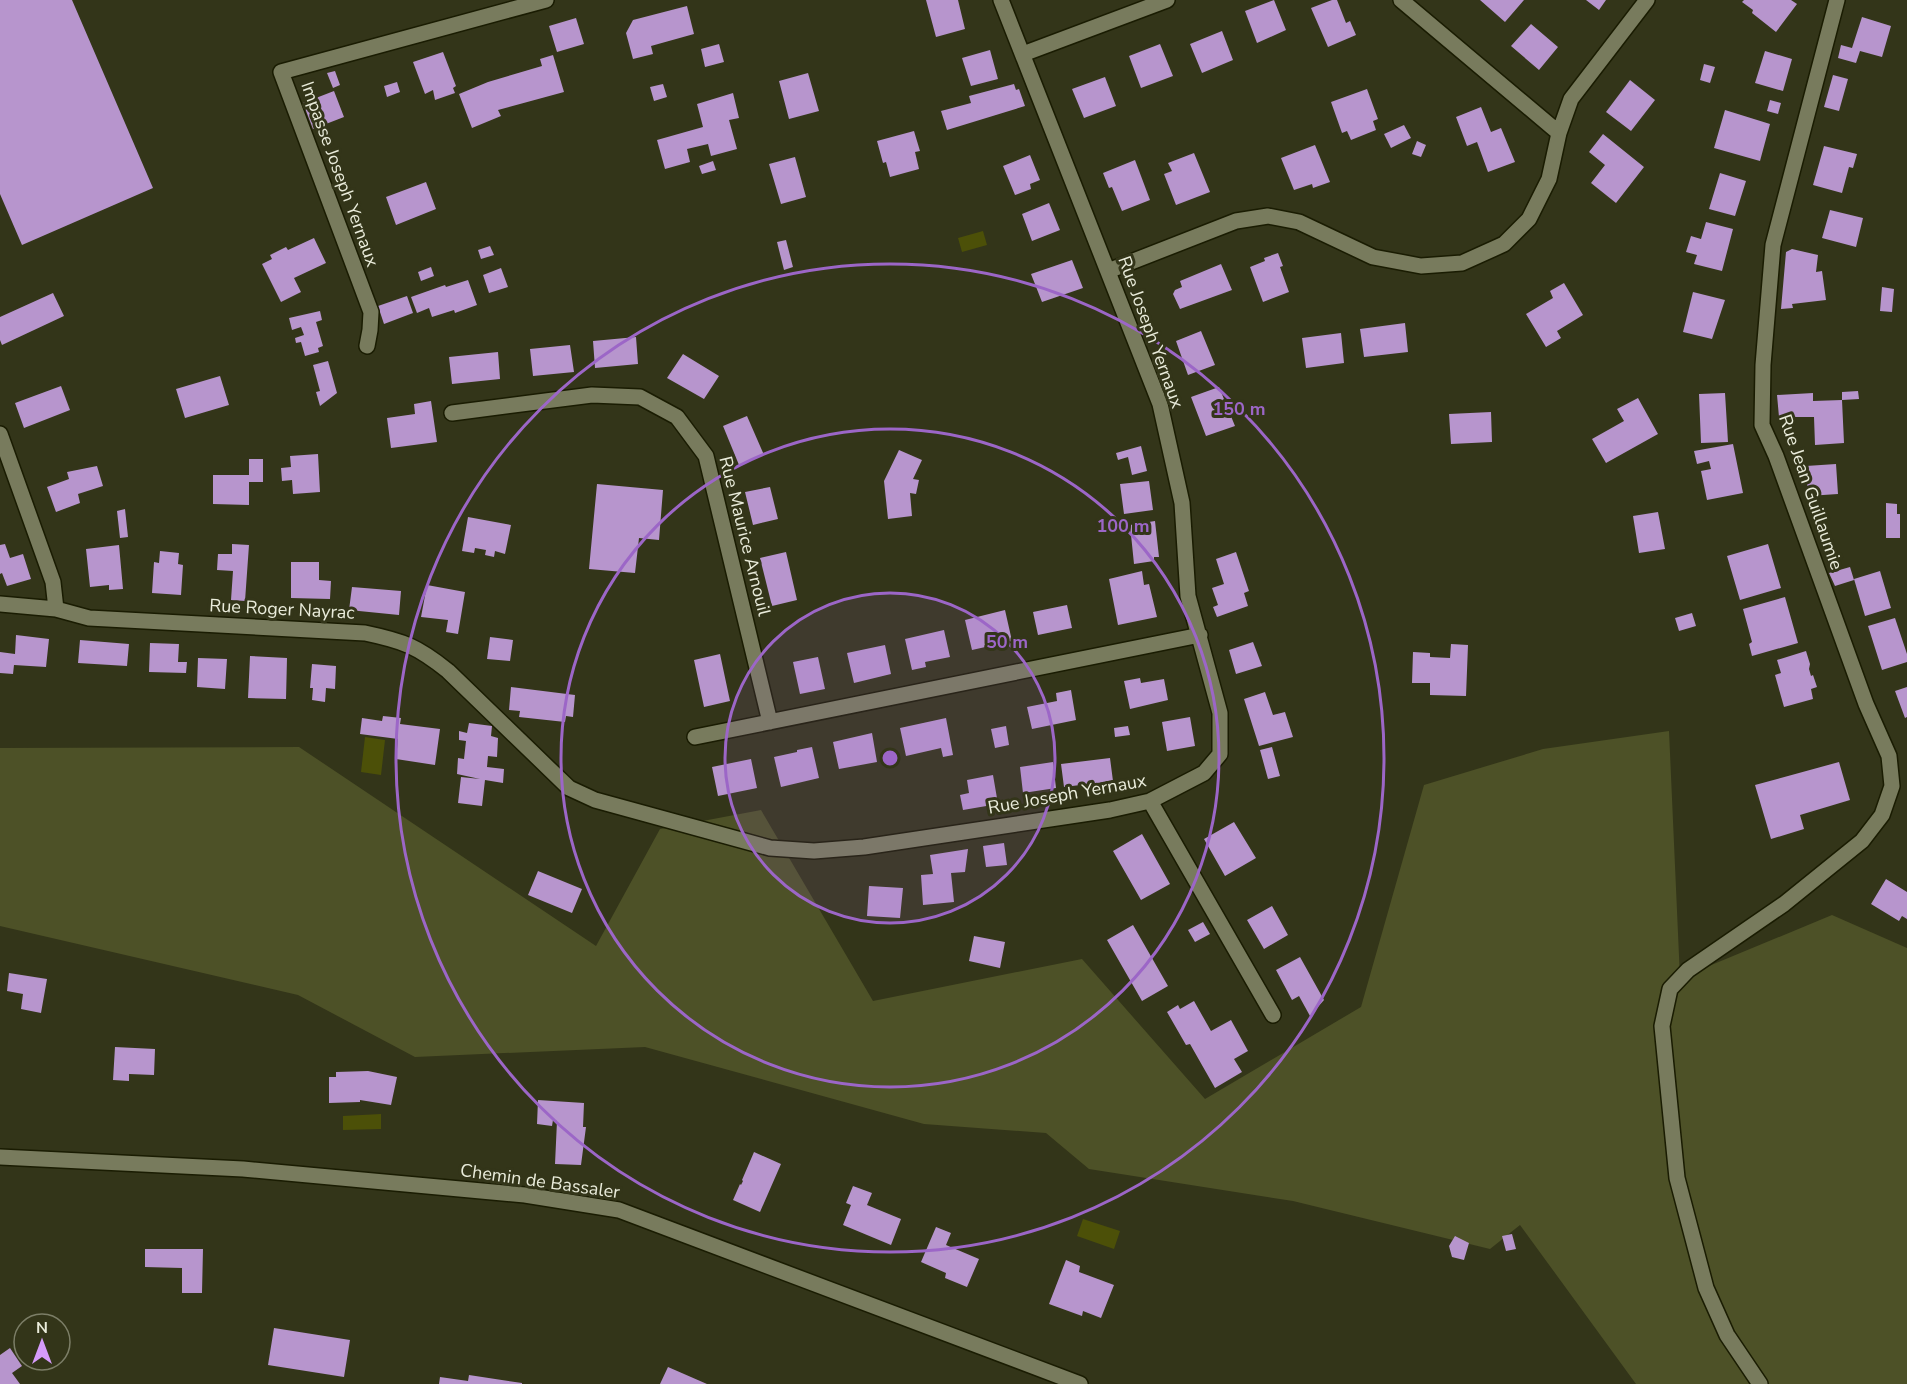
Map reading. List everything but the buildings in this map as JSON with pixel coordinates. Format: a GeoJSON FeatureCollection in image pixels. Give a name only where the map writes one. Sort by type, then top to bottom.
{"type":"FeatureCollection","features":[{"type":"Feature","properties":{"kind":"street","name":"Impasse Joseph Yernaux"},"geometry":{"type":"LineString","coordinates":[[367,346],[371,312],[281,72],[546,0]]}},
{"type":"Feature","properties":{"kind":"street","name":"Rue Joseph Yernaux"},"geometry":{"type":"LineString","coordinates":[[483,705],[569,788],[595,800],[770,848],[814,851],[864,847],[1110,810],[1150,801],[1204,773],[1220,754],[1220,713],[1188,596],[1182,503],[1160,404],[1001,0]]}},
{"type":"Feature","properties":{"kind":"street"},"geometry":{"type":"LineString","coordinates":[[1023,54],[1167,0]]}},
{"type":"Feature","properties":{"kind":"street"},"geometry":{"type":"LineString","coordinates":[[1401,0],[1559,133]]}},
{"type":"Feature","properties":{"kind":"street"},"geometry":{"type":"LineString","coordinates":[[1108,271],[1236,221],[1268,216],[1299,222],[1373,257],[1421,266],[1462,263],[1504,244],[1529,219],[1549,179],[1559,133],[1571,99],[1647,0]]}},
{"type":"Feature","properties":{"kind":"street","name":"Rue Jean Guillaumie"},"geometry":{"type":"LineString","coordinates":[[1760,1384],[1727,1335],[1706,1288],[1677,1178],[1662,1026],[1670,989],[1688,970],[1784,904],[1862,841],[1882,815],[1892,786],[1888,756],[1866,705],[1776,456],[1762,425],[1763,365],[1773,245],[1837,0]]}},
{"type":"Feature","properties":{"kind":"street","name":"Rue Maurice Arnouil"},"geometry":{"type":"LineString","coordinates":[[452,413],[592,395],[640,397],[677,417],[706,456],[771,722]]}},
{"type":"Feature","properties":{"kind":"street"},"geometry":{"type":"LineString","coordinates":[[0,434],[53,582],[56,609]]}},
{"type":"Feature","properties":{"kind":"street","name":"Rue Roger Nayrac"},"geometry":{"type":"LineString","coordinates":[[0,604],[56,609],[88,618],[365,633],[402,641],[428,655],[483,705]]}},
{"type":"Feature","properties":{"kind":"street"},"geometry":{"type":"LineString","coordinates":[[695,737],[1200,635]]}},
{"type":"Feature","properties":{"kind":"street"},"geometry":{"type":"LineString","coordinates":[[1150,801],[1273,1015]]}},
{"type":"Feature","properties":{"kind":"street","name":"Chemin de Bassaler"},"geometry":{"type":"LineString","coordinates":[[0,1157],[243,1169],[525,1195],[619,1210],[1080,1384]]}},
{"type":"Feature","properties":{"kind":"green space"},"geometry":{"type":"Polygon","coordinates":[[[1669,731],[1680,978],[1832,915],[1907,948],[1907,1384],[1636,1384],[1520,1225],[1490,1249],[1293,1201],[1089,1169],[1046,1133],[924,1124],[645,1047],[415,1057],[298,995],[0,926],[0,748],[299,747],[596,946],[660,829],[761,810],[873,1001],[1082,959],[1205,1099],[1361,1007],[1424,785],[1543,749],[1669,731]]]}},
{"type":"Feature","properties":{"kind":"shaded area"},"geometry":{"type":"Polygon","coordinates":[[[983,231],[987,245],[962,252],[958,238],[983,231]]]}},
{"type":"Feature","properties":{"kind":"shaded area"},"geometry":{"type":"Polygon","coordinates":[[[365,737],[385,740],[381,775],[361,772],[365,737]]]}},
{"type":"Feature","properties":{"kind":"shaded area"},"geometry":{"type":"Polygon","coordinates":[[[381,1114],[381,1129],[343,1130],[343,1116],[381,1114]]]}},
{"type":"Feature","properties":{"kind":"shaded area"},"geometry":{"type":"Polygon","coordinates":[[[1083,1219],[1120,1231],[1114,1249],[1077,1236],[1083,1219]]]}}]}
